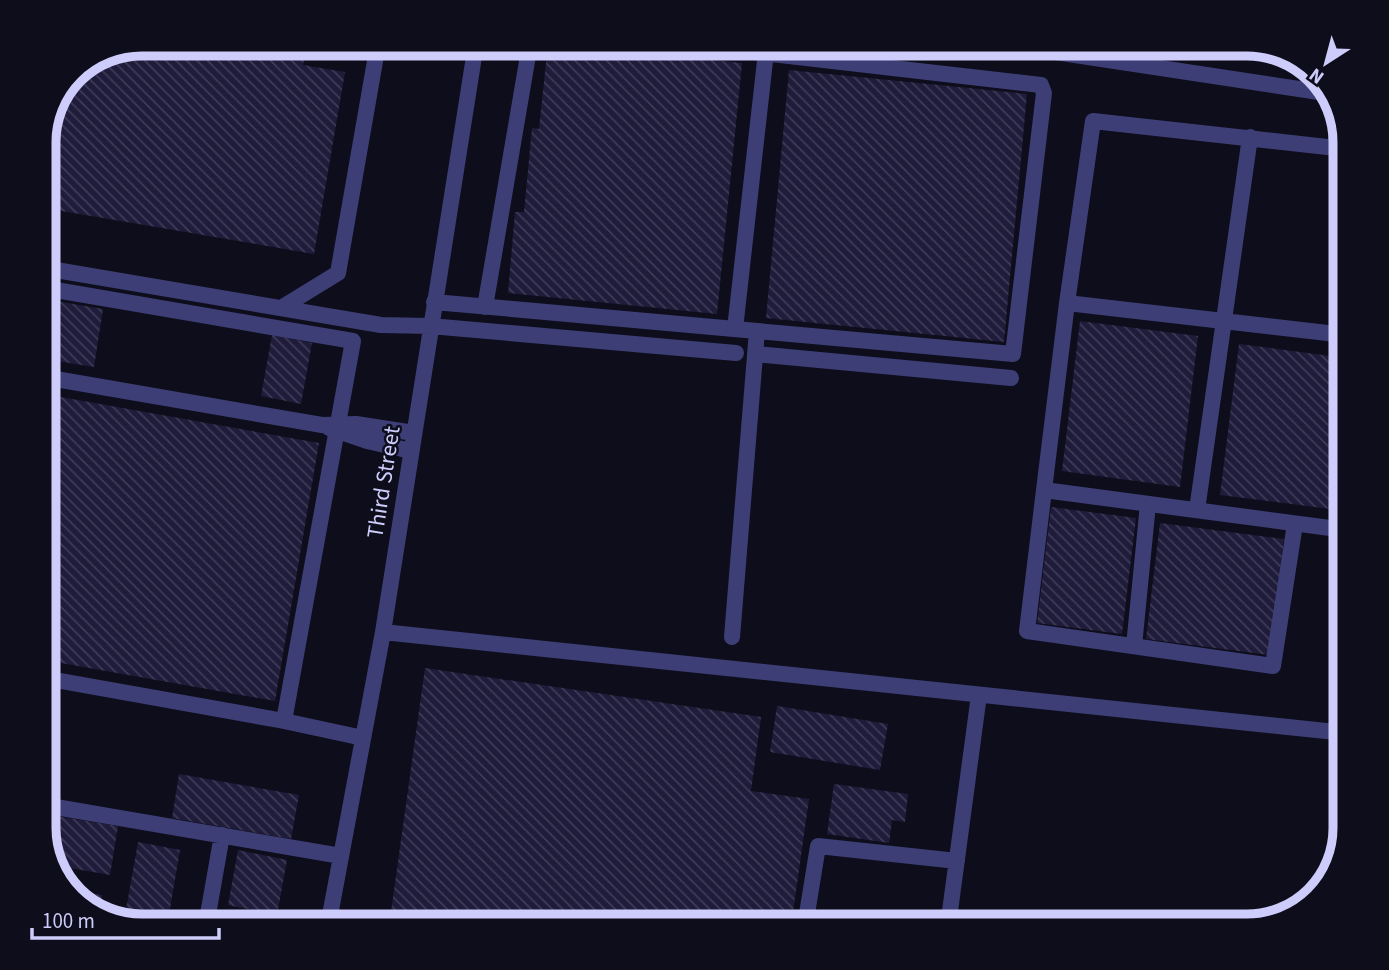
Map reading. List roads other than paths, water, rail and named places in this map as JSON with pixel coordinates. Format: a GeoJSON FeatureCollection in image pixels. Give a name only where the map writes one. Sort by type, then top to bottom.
{"type":"FeatureCollection","features":[{"type":"Feature","properties":{"kind":"street"},"geometry":{"type":"LineString","coordinates":[[281,307],[338,273],[376,56]]}},
{"type":"Feature","properties":{"kind":"street","name":"Third Street"},"geometry":{"type":"LineString","coordinates":[[330,914],[383,632],[474,56]]}},
{"type":"Feature","properties":{"kind":"street"},"geometry":{"type":"LineString","coordinates":[[485,307],[528,56]]}},
{"type":"Feature","properties":{"kind":"street"},"geometry":{"type":"LineString","coordinates":[[735,329],[766,56]]}},
{"type":"Feature","properties":{"kind":"street"},"geometry":{"type":"LineString","coordinates":[[434,302],[1013,354],[1044,93],[1041,85],[799,56]]}},
{"type":"Feature","properties":{"kind":"street"},"geometry":{"type":"LineString","coordinates":[[1081,56],[1291,88]]}},
{"type":"Feature","properties":{"kind":"street"},"geometry":{"type":"LineString","coordinates":[[1295,524],[1273,666],[1027,631],[1067,303],[1093,121],[1333,147]]}},
{"type":"Feature","properties":{"kind":"street"},"geometry":{"type":"LineString","coordinates":[[1198,510],[1250,137]]}},
{"type":"Feature","properties":{"kind":"street"},"geometry":{"type":"LineString","coordinates":[[56,270],[381,325],[430,326],[736,353]]}},
{"type":"Feature","properties":{"kind":"street"},"geometry":{"type":"LineString","coordinates":[[56,290],[353,341],[333,427],[284,721]]}},
{"type":"Feature","properties":{"kind":"street"},"geometry":{"type":"LineString","coordinates":[[1067,303],[1333,334]]}},
{"type":"Feature","properties":{"kind":"street"},"geometry":{"type":"LineString","coordinates":[[732,637],[757,331]]}},
{"type":"Feature","properties":{"kind":"street"},"geometry":{"type":"LineString","coordinates":[[755,354],[1011,378]]}},
{"type":"Feature","properties":{"kind":"street"},"geometry":{"type":"LineString","coordinates":[[56,379],[333,427],[367,441],[411,451]]}},
{"type":"Feature","properties":{"kind":"street"},"geometry":{"type":"LineString","coordinates":[[333,427],[356,424],[414,433]]}},
{"type":"Feature","properties":{"kind":"street"},"geometry":{"type":"LineString","coordinates":[[1044,490],[1333,529]]}},
{"type":"Feature","properties":{"kind":"street"},"geometry":{"type":"LineString","coordinates":[[1134,646],[1148,504]]}},
{"type":"Feature","properties":{"kind":"street"},"geometry":{"type":"LineString","coordinates":[[383,632],[1333,732]]}},
{"type":"Feature","properties":{"kind":"street"},"geometry":{"type":"LineString","coordinates":[[56,680],[363,738]]}},
{"type":"Feature","properties":{"kind":"street"},"geometry":{"type":"LineString","coordinates":[[950,914],[979,695]]}},
{"type":"Feature","properties":{"kind":"street"},"geometry":{"type":"LineString","coordinates":[[56,806],[341,856]]}},
{"type":"Feature","properties":{"kind":"street"},"geometry":{"type":"LineString","coordinates":[[208,914],[222,835]]}},
{"type":"Feature","properties":{"kind":"street"},"geometry":{"type":"LineString","coordinates":[[807,914],[818,846],[957,861]]}}]}
